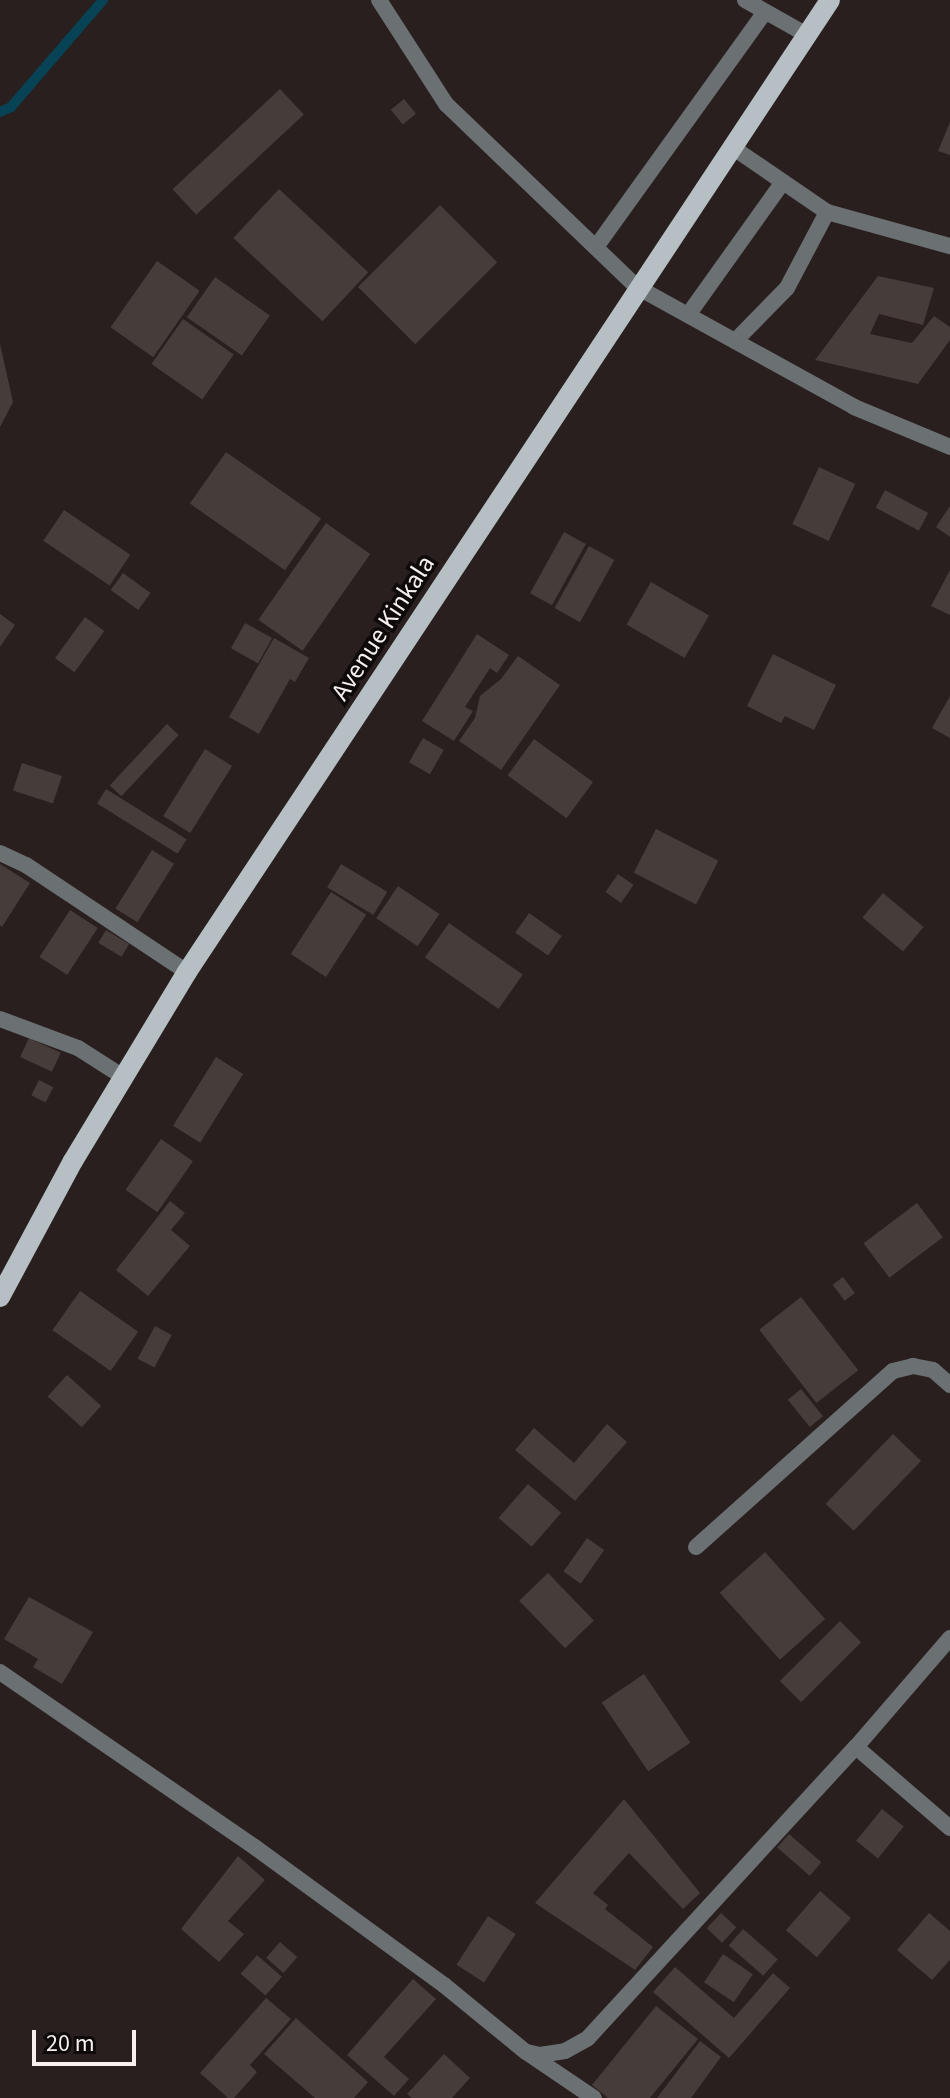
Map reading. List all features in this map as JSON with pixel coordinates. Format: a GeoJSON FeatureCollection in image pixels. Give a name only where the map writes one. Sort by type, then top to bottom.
{"type":"FeatureCollection","features":[{"type":"Feature","properties":{"kind":"main road","name":"Avenue Kinkala"},"geometry":{"type":"LineString","coordinates":[[0,1296],[122,1076],[187,972],[637,287],[830,0]]}},
{"type":"Feature","properties":{"kind":"street"},"geometry":{"type":"LineString","coordinates":[[379,0],[446,104],[637,287],[854,407],[950,447]]}},
{"type":"Feature","properties":{"kind":"street"},"geometry":{"type":"LineString","coordinates":[[745,0],[807,35]]}},
{"type":"Feature","properties":{"kind":"street"},"geometry":{"type":"LineString","coordinates":[[596,247],[765,12]]}},
{"type":"Feature","properties":{"kind":"street"},"geometry":{"type":"LineString","coordinates":[[732,147],[827,212],[950,246]]}},
{"type":"Feature","properties":{"kind":"street"},"geometry":{"type":"LineString","coordinates":[[688,315],[783,182]]}},
{"type":"Feature","properties":{"kind":"street"},"geometry":{"type":"LineString","coordinates":[[735,341],[787,288],[827,212]]}},
{"type":"Feature","properties":{"kind":"street"},"geometry":{"type":"LineString","coordinates":[[0,853],[26,865],[187,972]]}},
{"type":"Feature","properties":{"kind":"street"},"geometry":{"type":"LineString","coordinates":[[0,1019],[78,1048],[122,1076]]}},
{"type":"Feature","properties":{"kind":"street"},"geometry":{"type":"LineString","coordinates":[[696,1547],[893,1371],[913,1366],[933,1370],[950,1385]]}},
{"type":"Feature","properties":{"kind":"street"},"geometry":{"type":"LineString","coordinates":[[526,2052],[540,2055],[565,2051],[588,2038],[856,1747],[950,1638]]}},
{"type":"Feature","properties":{"kind":"street"},"geometry":{"type":"LineString","coordinates":[[0,1672],[256,1848],[444,1985],[526,2052],[594,2098]]}},
{"type":"Feature","properties":{"kind":"street"},"geometry":{"type":"LineString","coordinates":[[856,1747],[950,1828]]}},
{"type":"Feature","properties":{"kind":"building"},"geometry":{"type":"Polygon","coordinates":[[[280,89],[304,115],[196,215],[172,189],[280,89]]]}},
{"type":"Feature","properties":{"kind":"building"},"geometry":{"type":"Polygon","coordinates":[[[404,99],[416,114],[403,124],[391,110],[404,99]]]}},
{"type":"Feature","properties":{"kind":"building"},"geometry":{"type":"Polygon","coordinates":[[[950,122],[950,155],[938,151],[950,122]]]}},
{"type":"Feature","properties":{"kind":"building"},"geometry":{"type":"Polygon","coordinates":[[[279,189],[368,272],[323,321],[233,238],[279,189]]]}},
{"type":"Feature","properties":{"kind":"building"},"geometry":{"type":"Polygon","coordinates":[[[440,205],[497,262],[415,344],[358,287],[440,205]]]}},
{"type":"Feature","properties":{"kind":"building"},"geometry":{"type":"Polygon","coordinates":[[[157,261],[200,291],[153,357],[111,327],[157,261]]]}},
{"type":"Feature","properties":{"kind":"building"},"geometry":{"type":"Polygon","coordinates":[[[878,276],[934,288],[923,325],[879,314],[870,334],[912,343],[934,316],[950,327],[950,340],[918,384],[815,360],[878,276]]]}},
{"type":"Feature","properties":{"kind":"building"},"geometry":{"type":"Polygon","coordinates":[[[215,277],[270,315],[242,356],[187,317],[215,277]]]}},
{"type":"Feature","properties":{"kind":"building"},"geometry":{"type":"Polygon","coordinates":[[[183,319],[234,355],[202,400],[151,364],[183,319]]]}},
{"type":"Feature","properties":{"kind":"building"},"geometry":{"type":"Polygon","coordinates":[[[0,344],[13,402],[0,427],[0,344]]]}},
{"type":"Feature","properties":{"kind":"building"},"geometry":{"type":"Polygon","coordinates":[[[226,452],[321,519],[285,570],[190,504],[226,452]]]}},
{"type":"Feature","properties":{"kind":"building"},"geometry":{"type":"Polygon","coordinates":[[[819,467],[855,484],[829,541],[792,524],[819,467]]]}},
{"type":"Feature","properties":{"kind":"building"},"geometry":{"type":"Polygon","coordinates":[[[885,490],[928,513],[919,531],[876,508],[885,490]]]}},
{"type":"Feature","properties":{"kind":"building"},"geometry":{"type":"Polygon","coordinates":[[[950,506],[950,537],[936,527],[950,506]]]}},
{"type":"Feature","properties":{"kind":"building"},"geometry":{"type":"Polygon","coordinates":[[[64,510],[130,555],[110,585],[43,541],[64,510]]]}},
{"type":"Feature","properties":{"kind":"building"},"geometry":{"type":"Polygon","coordinates":[[[326,523],[370,554],[303,651],[258,620],[326,523]]]}},
{"type":"Feature","properties":{"kind":"building"},"geometry":{"type":"Polygon","coordinates":[[[564,532],[586,544],[552,605],[530,593],[564,532]]]}},
{"type":"Feature","properties":{"kind":"building"},"geometry":{"type":"Polygon","coordinates":[[[589,546],[614,560],[580,622],[555,608],[589,546]]]}},
{"type":"Feature","properties":{"kind":"building"},"geometry":{"type":"Polygon","coordinates":[[[950,570],[950,615],[931,606],[950,570]]]}},
{"type":"Feature","properties":{"kind":"building"},"geometry":{"type":"Polygon","coordinates":[[[123,573],[151,593],[138,610],[111,590],[123,573]]]}},
{"type":"Feature","properties":{"kind":"building"},"geometry":{"type":"Polygon","coordinates":[[[651,582],[709,616],[685,658],[626,624],[651,582]]]}},
{"type":"Feature","properties":{"kind":"building"},"geometry":{"type":"Polygon","coordinates":[[[0,614],[15,625],[0,647],[0,614]]]}},
{"type":"Feature","properties":{"kind":"building"},"geometry":{"type":"Polygon","coordinates":[[[85,617],[104,631],[74,672],[55,658],[85,617]]]}},
{"type":"Feature","properties":{"kind":"building"},"geometry":{"type":"Polygon","coordinates":[[[245,623],[272,638],[258,663],[231,648],[245,623]]]}},
{"type":"Feature","properties":{"kind":"building"},"geometry":{"type":"Polygon","coordinates":[[[477,634],[509,655],[497,673],[490,668],[465,707],[473,711],[454,741],[422,721],[477,634]]]}},
{"type":"Feature","properties":{"kind":"building"},"geometry":{"type":"Polygon","coordinates":[[[274,638],[309,658],[295,682],[290,679],[259,734],[229,717],[274,638]]]}},
{"type":"Feature","properties":{"kind":"building"},"geometry":{"type":"Polygon","coordinates":[[[773,654],[836,685],[814,730],[785,716],[781,723],[747,706],[773,654]]]}},
{"type":"Feature","properties":{"kind":"building"},"geometry":{"type":"Polygon","coordinates":[[[518,656],[560,685],[501,770],[459,741],[475,718],[480,696],[501,679],[518,656]]]}},
{"type":"Feature","properties":{"kind":"building"},"geometry":{"type":"Polygon","coordinates":[[[950,696],[950,738],[932,728],[950,696]]]}},
{"type":"Feature","properties":{"kind":"building"},"geometry":{"type":"Polygon","coordinates":[[[167,724],[179,735],[121,796],[110,785],[167,724]]]}},
{"type":"Feature","properties":{"kind":"building"},"geometry":{"type":"Polygon","coordinates":[[[423,738],[444,750],[430,774],[409,762],[423,738]]]}},
{"type":"Feature","properties":{"kind":"building"},"geometry":{"type":"Polygon","coordinates":[[[534,739],[593,782],[567,818],[508,775],[534,739]]]}},
{"type":"Feature","properties":{"kind":"building"},"geometry":{"type":"Polygon","coordinates":[[[205,749],[232,766],[190,833],[163,816],[205,749]]]}},
{"type":"Feature","properties":{"kind":"building"},"geometry":{"type":"Polygon","coordinates":[[[22,763],[62,776],[53,804],[13,791],[22,763]]]}},
{"type":"Feature","properties":{"kind":"building"},"geometry":{"type":"Polygon","coordinates":[[[106,789],[187,839],[178,854],[97,803],[106,789]]]}},
{"type":"Feature","properties":{"kind":"building"},"geometry":{"type":"Polygon","coordinates":[[[656,829],[718,861],[696,904],[634,873],[656,829]]]}},
{"type":"Feature","properties":{"kind":"building"},"geometry":{"type":"Polygon","coordinates":[[[152,850],[174,864],[137,922],[115,909],[152,850]]]}},
{"type":"Feature","properties":{"kind":"building"},"geometry":{"type":"Polygon","coordinates":[[[0,864],[30,883],[2,927],[0,925],[0,864]]]}},
{"type":"Feature","properties":{"kind":"building"},"geometry":{"type":"Polygon","coordinates":[[[341,864],[387,892],[373,915],[327,887],[341,864]]]}},
{"type":"Feature","properties":{"kind":"building"},"geometry":{"type":"Polygon","coordinates":[[[618,874],[634,885],[621,903],[605,892],[618,874]]]}},
{"type":"Feature","properties":{"kind":"building"},"geometry":{"type":"Polygon","coordinates":[[[398,886],[439,914],[418,946],[376,918],[398,886]]]}},
{"type":"Feature","properties":{"kind":"building"},"geometry":{"type":"Polygon","coordinates":[[[331,892],[366,915],[326,977],[291,954],[331,892]]]}},
{"type":"Feature","properties":{"kind":"building"},"geometry":{"type":"Polygon","coordinates":[[[883,893],[924,927],[903,952],[862,918],[883,893]]]}},
{"type":"Feature","properties":{"kind":"building"},"geometry":{"type":"Polygon","coordinates":[[[70,910],[98,928],[67,975],[40,957],[70,910]]]}},
{"type":"Feature","properties":{"kind":"building"},"geometry":{"type":"Polygon","coordinates":[[[529,913],[562,936],[548,956],[515,933],[529,913]]]}},
{"type":"Feature","properties":{"kind":"building"},"geometry":{"type":"Polygon","coordinates":[[[449,923],[523,975],[499,1009],[425,957],[449,923]]]}},
{"type":"Feature","properties":{"kind":"building"},"geometry":{"type":"Polygon","coordinates":[[[106,930],[129,944],[121,957],[98,943],[106,930]]]}},
{"type":"Feature","properties":{"kind":"building"},"geometry":{"type":"Polygon","coordinates":[[[29,1038],[61,1053],[52,1072],[20,1057],[29,1038]]]}},
{"type":"Feature","properties":{"kind":"building"},"geometry":{"type":"Polygon","coordinates":[[[216,1057],[243,1074],[200,1143],[173,1126],[216,1057]]]}},
{"type":"Feature","properties":{"kind":"building"},"geometry":{"type":"Polygon","coordinates":[[[39,1080],[53,1087],[46,1102],[31,1095],[39,1080]]]}},
{"type":"Feature","properties":{"kind":"building"},"geometry":{"type":"Polygon","coordinates":[[[161,1139],[193,1161],[157,1212],[125,1190],[161,1139]]]}},
{"type":"Feature","properties":{"kind":"building"},"geometry":{"type":"Polygon","coordinates":[[[170,1201],[185,1213],[171,1230],[190,1246],[148,1296],[116,1270],[170,1201]]]}},
{"type":"Feature","properties":{"kind":"building"},"geometry":{"type":"Polygon","coordinates":[[[917,1203],[943,1237],[889,1278],[863,1243],[917,1203]]]}},
{"type":"Feature","properties":{"kind":"building"},"geometry":{"type":"Polygon","coordinates":[[[843,1277],[855,1293],[845,1301],[833,1285],[843,1277]]]}},
{"type":"Feature","properties":{"kind":"building"},"geometry":{"type":"Polygon","coordinates":[[[80,1291],[138,1332],[111,1371],[52,1330],[80,1291]]]}},
{"type":"Feature","properties":{"kind":"building"},"geometry":{"type":"Polygon","coordinates":[[[801,1297],[858,1370],[816,1403],[759,1330],[801,1297]]]}},
{"type":"Feature","properties":{"kind":"building"},"geometry":{"type":"Polygon","coordinates":[[[155,1326],[172,1335],[154,1368],[138,1359],[155,1326]]]}},
{"type":"Feature","properties":{"kind":"building"},"geometry":{"type":"Polygon","coordinates":[[[67,1375],[101,1406],[82,1427],[48,1397],[67,1375]]]}},
{"type":"Feature","properties":{"kind":"building"},"geometry":{"type":"Polygon","coordinates":[[[801,1389],[823,1416],[810,1427],[788,1400],[801,1389]]]}},
{"type":"Feature","properties":{"kind":"building"},"geometry":{"type":"Polygon","coordinates":[[[607,1424],[627,1442],[575,1501],[515,1450],[534,1428],[574,1463],[607,1424]]]}},
{"type":"Feature","properties":{"kind":"building"},"geometry":{"type":"Polygon","coordinates":[[[893,1434],[921,1461],[854,1531],[826,1504],[893,1434]]]}},
{"type":"Feature","properties":{"kind":"building"},"geometry":{"type":"Polygon","coordinates":[[[528,1484],[561,1513],[532,1547],[498,1518],[528,1484]]]}},
{"type":"Feature","properties":{"kind":"building"},"geometry":{"type":"Polygon","coordinates":[[[587,1538],[604,1550],[581,1584],[563,1572],[587,1538]]]}},
{"type":"Feature","properties":{"kind":"building"},"geometry":{"type":"Polygon","coordinates":[[[765,1552],[825,1619],[780,1660],[720,1593],[765,1552]]]}},
{"type":"Feature","properties":{"kind":"building"},"geometry":{"type":"Polygon","coordinates":[[[548,1573],[594,1620],[565,1648],[519,1601],[548,1573]]]}},
{"type":"Feature","properties":{"kind":"building"},"geometry":{"type":"Polygon","coordinates":[[[29,1597],[93,1632],[62,1684],[33,1667],[38,1659],[4,1639],[29,1597]]]}},
{"type":"Feature","properties":{"kind":"building"},"geometry":{"type":"Polygon","coordinates":[[[840,1621],[861,1642],[801,1702],[780,1681],[840,1621]]]}},
{"type":"Feature","properties":{"kind":"building"},"geometry":{"type":"Polygon","coordinates":[[[644,1674],[690,1743],[648,1771],[602,1703],[644,1674]]]}},
{"type":"Feature","properties":{"kind":"building"},"geometry":{"type":"Polygon","coordinates":[[[624,1799],[700,1893],[683,1909],[629,1853],[593,1893],[608,1905],[605,1909],[653,1947],[635,1970],[535,1903],[624,1799]]]}},
{"type":"Feature","properties":{"kind":"building"},"geometry":{"type":"Polygon","coordinates":[[[882,1809],[904,1827],[878,1858],[856,1841],[882,1809]]]}},
{"type":"Feature","properties":{"kind":"building"},"geometry":{"type":"Polygon","coordinates":[[[789,1834],[821,1862],[810,1876],[777,1848],[789,1834]]]}},
{"type":"Feature","properties":{"kind":"building"},"geometry":{"type":"Polygon","coordinates":[[[238,1856],[265,1880],[228,1921],[244,1934],[219,1962],[181,1929],[238,1856]]]}},
{"type":"Feature","properties":{"kind":"building"},"geometry":{"type":"Polygon","coordinates":[[[820,1891],[851,1918],[817,1957],[786,1930],[820,1891]]]}},
{"type":"Feature","properties":{"kind":"building"},"geometry":{"type":"Polygon","coordinates":[[[721,1913],[736,1927],[722,1943],[707,1928],[721,1913]]]}},
{"type":"Feature","properties":{"kind":"building"},"geometry":{"type":"Polygon","coordinates":[[[929,1913],[950,1931],[950,1960],[932,1980],[897,1950],[929,1913]]]}},
{"type":"Feature","properties":{"kind":"building"},"geometry":{"type":"Polygon","coordinates":[[[488,1916],[516,1934],[484,1983],[456,1965],[488,1916]]]}},
{"type":"Feature","properties":{"kind":"building"},"geometry":{"type":"Polygon","coordinates":[[[743,1929],[778,1959],[763,1976],[729,1946],[743,1929]]]}},
{"type":"Feature","properties":{"kind":"building"},"geometry":{"type":"Polygon","coordinates":[[[280,1942],[297,1957],[284,1973],[266,1958],[280,1942]]]}},
{"type":"Feature","properties":{"kind":"building"},"geometry":{"type":"Polygon","coordinates":[[[723,1954],[753,1974],[734,2002],[704,1982],[723,1954]]]}},
{"type":"Feature","properties":{"kind":"building"},"geometry":{"type":"Polygon","coordinates":[[[257,1955],[282,1977],[266,1996],[241,1974],[257,1955]]]}},
{"type":"Feature","properties":{"kind":"building"},"geometry":{"type":"Polygon","coordinates":[[[675,1967],[734,2018],[773,1973],[790,1988],[729,2058],[653,1992],[675,1967]]]}},
{"type":"Feature","properties":{"kind":"building"},"geometry":{"type":"Polygon","coordinates":[[[413,1979],[436,1999],[384,2057],[409,2079],[394,2096],[347,2055],[413,1979]]]}},
{"type":"Feature","properties":{"kind":"building"},"geometry":{"type":"Polygon","coordinates":[[[266,1998],[291,2019],[250,2065],[257,2072],[234,2098],[228,2098],[200,2073],[266,1998]]]}},
{"type":"Feature","properties":{"kind":"building"},"geometry":{"type":"Polygon","coordinates":[[[656,2006],[698,2039],[650,2098],[608,2098],[592,2085],[656,2006]]]}},
{"type":"Feature","properties":{"kind":"building"},"geometry":{"type":"Polygon","coordinates":[[[296,2018],[368,2082],[354,2098],[315,2098],[264,2054],[296,2018]]]}},
{"type":"Feature","properties":{"kind":"building"},"geometry":{"type":"Polygon","coordinates":[[[700,2041],[721,2057],[691,2098],[657,2098],[700,2041]]]}},
{"type":"Feature","properties":{"kind":"building"},"geometry":{"type":"Polygon","coordinates":[[[444,2054],[470,2078],[452,2098],[412,2098],[407,2094],[444,2054]]]}},
{"type":"Feature","properties":{"kind":"waterway"},"geometry":{"type":"LineString","coordinates":[[0,112],[11,107],[103,0]]}}]}
